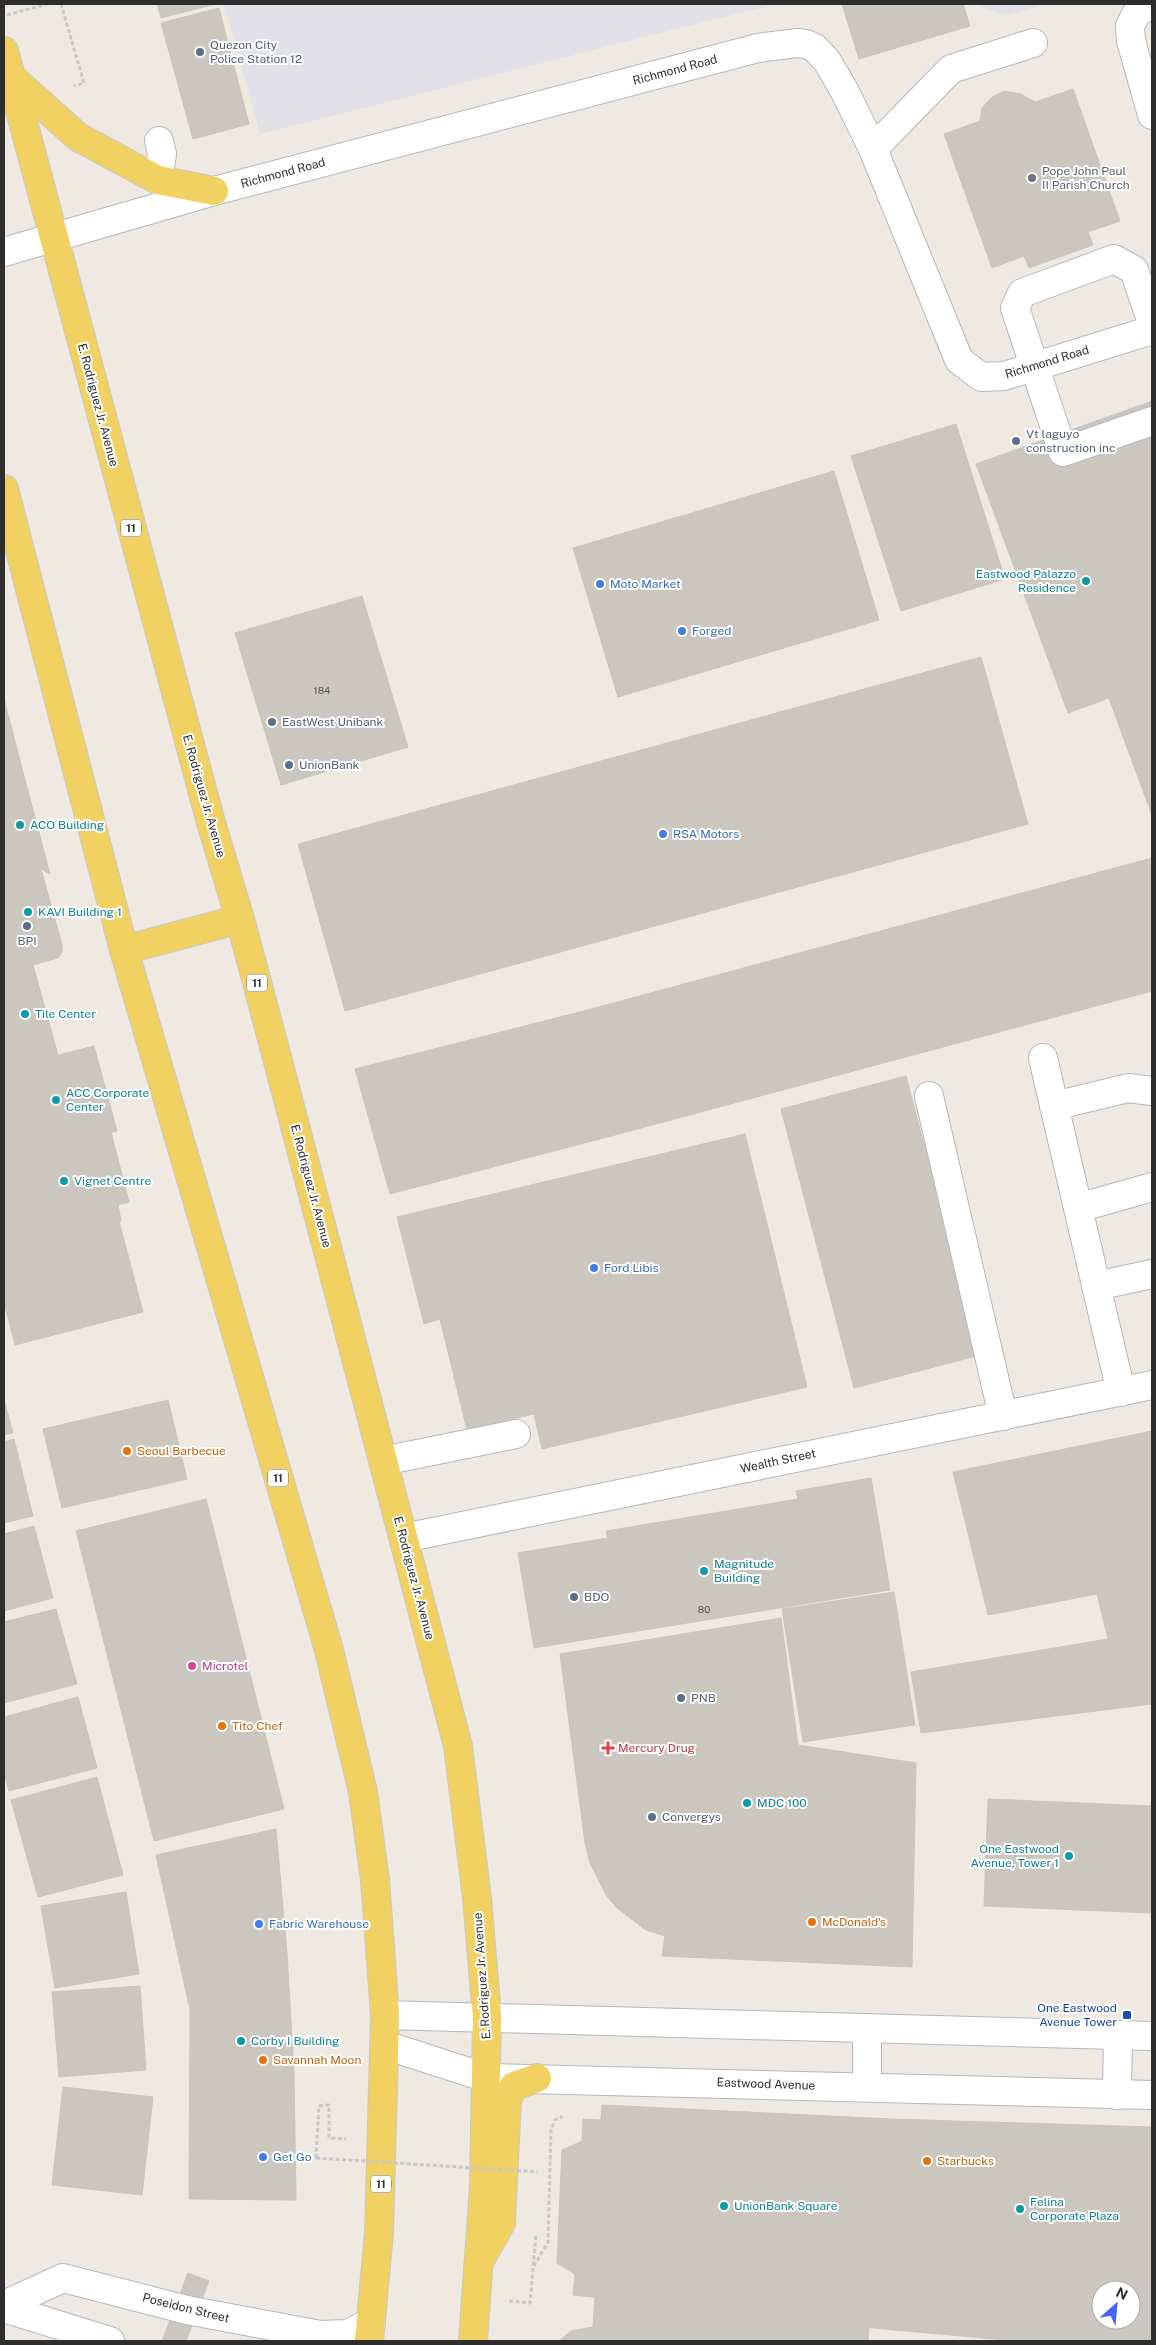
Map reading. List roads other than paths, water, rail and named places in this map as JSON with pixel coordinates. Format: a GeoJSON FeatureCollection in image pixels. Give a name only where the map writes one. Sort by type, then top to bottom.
{"type":"FeatureCollection","features":[{"type":"Feature","properties":{"kind":"main road","name":"E. Rodriguez Jr. Avenue"},"geometry":{"type":"LineString","coordinates":[[4,51],[210,819],[240,919],[458,1746],[477,1898],[486,2016],[487,2078],[479,2260],[472,2341]]}},
{"type":"Feature","properties":{"kind":"main road"},"geometry":{"type":"LineString","coordinates":[[11,77],[78,137],[158,180],[214,191]]}},
{"type":"Feature","properties":{"kind":"main road","name":"11"},"geometry":{"type":"LineString","coordinates":[[4,489],[124,950],[323,1631],[359,1775],[375,1880],[385,2015],[379,2233],[370,2332]]}},
{"type":"Feature","properties":{"kind":"main road"},"geometry":{"type":"LineString","coordinates":[[124,950],[240,919]]}},
{"type":"Feature","properties":{"kind":"main road"},"geometry":{"type":"LineString","coordinates":[[479,2260],[501,2223],[507,2099],[514,2086],[537,2078]]}},
{"type":"Feature","properties":{"kind":"street"},"geometry":{"type":"LineString","coordinates":[[1152,5],[1137,12],[1130,26],[1131,41],[1152,116]]}},
{"type":"Feature","properties":{"kind":"street","name":"Richmond Road"},"geometry":{"type":"LineString","coordinates":[[4,252],[214,191],[758,48],[798,43],[815,48],[827,61],[844,90],[873,149],[959,360],[981,377],[1004,376],[1152,330]]}},
{"type":"Feature","properties":{"kind":"street"},"geometry":{"type":"LineString","coordinates":[[873,149],[952,69],[1033,43]]}},
{"type":"Feature","properties":{"kind":"street"},"geometry":{"type":"LineString","coordinates":[[158,180],[162,154],[159,141]]}},
{"type":"Feature","properties":{"kind":"street"},"geometry":{"type":"LineString","coordinates":[[1152,323],[1134,270],[1114,260],[1022,293],[1015,308],[1063,452],[1152,421]]}},
{"type":"Feature","properties":{"kind":"street"},"geometry":{"type":"LineString","coordinates":[[1043,1058],[1121,1392]]}},
{"type":"Feature","properties":{"kind":"street"},"geometry":{"type":"LineString","coordinates":[[1054,1106],[1128,1088],[1152,1091]]}},
{"type":"Feature","properties":{"kind":"street"},"geometry":{"type":"LineString","coordinates":[[929,1096],[1004,1416]]}},
{"type":"Feature","properties":{"kind":"street"},"geometry":{"type":"LineString","coordinates":[[1078,1208],[1152,1187]]}},
{"type":"Feature","properties":{"kind":"street"},"geometry":{"type":"LineString","coordinates":[[1096,1286],[1152,1274]]}},
{"type":"Feature","properties":{"kind":"street","name":"Wealth Street"},"geometry":{"type":"LineString","coordinates":[[404,1538],[1152,1385]]}},
{"type":"Feature","properties":{"kind":"street"},"geometry":{"type":"LineString","coordinates":[[383,1461],[516,1434]]}},
{"type":"Feature","properties":{"kind":"street"},"geometry":{"type":"LineString","coordinates":[[385,2015],[486,2016],[552,2020],[1152,2036]]}},
{"type":"Feature","properties":{"kind":"street"},"geometry":{"type":"LineString","coordinates":[[866,2028],[867,2087]]}},
{"type":"Feature","properties":{"kind":"street"},"geometry":{"type":"LineString","coordinates":[[1117,2095],[1118,2036]]}},
{"type":"Feature","properties":{"kind":"street","name":"Eastwood Avenue"},"geometry":{"type":"LineString","coordinates":[[385,2045],[487,2078],[1152,2095]]}},
{"type":"Feature","properties":{"kind":"street","name":"Poseidon Street"},"geometry":{"type":"LineString","coordinates":[[4,2306],[63,2278],[187,2310],[320,2335],[370,2332]]}},
{"type":"Feature","properties":{"kind":"street","name":"Poseidon Street"},"geometry":{"type":"LineString","coordinates":[[4,2306],[110,2341]]}},
{"type":"Feature","properties":{"kind":"place","name":"Quezon City Police Station 12"},"geometry":{"type":"Point","coordinates":[200,52]}},
{"type":"Feature","properties":{"kind":"place","name":"Pope John Paul II Parish Church"},"geometry":{"type":"Point","coordinates":[1032,178]}},
{"type":"Feature","properties":{"kind":"place","name":"Vt laguyo construction inc"},"geometry":{"type":"Point","coordinates":[1016,441]}},
{"type":"Feature","properties":{"kind":"place","name":"Eastwood Palazzo Residence"},"geometry":{"type":"Point","coordinates":[1086,581]}},
{"type":"Feature","properties":{"kind":"place","name":"Moto Market"},"geometry":{"type":"Point","coordinates":[600,584]}},
{"type":"Feature","properties":{"kind":"place","name":"Forged"},"geometry":{"type":"Point","coordinates":[682,631]}},
{"type":"Feature","properties":{"kind":"place","name":"EastWest Unibank"},"geometry":{"type":"Point","coordinates":[272,722]}},
{"type":"Feature","properties":{"kind":"place","name":"UnionBank"},"geometry":{"type":"Point","coordinates":[289,765]}},
{"type":"Feature","properties":{"kind":"place","name":"ACO Building"},"geometry":{"type":"Point","coordinates":[20,825]}},
{"type":"Feature","properties":{"kind":"place","name":"RSA Motors"},"geometry":{"type":"Point","coordinates":[663,834]}},
{"type":"Feature","properties":{"kind":"place","name":"KAVI Building 1"},"geometry":{"type":"Point","coordinates":[28,912]}},
{"type":"Feature","properties":{"kind":"place","name":"BPI"},"geometry":{"type":"Point","coordinates":[27,926]}},
{"type":"Feature","properties":{"kind":"place","name":"Tile Center"},"geometry":{"type":"Point","coordinates":[25,1014]}},
{"type":"Feature","properties":{"kind":"place","name":"ACC Corporate Center"},"geometry":{"type":"Point","coordinates":[56,1100]}},
{"type":"Feature","properties":{"kind":"place","name":"Vignet Centre"},"geometry":{"type":"Point","coordinates":[64,1181]}},
{"type":"Feature","properties":{"kind":"place","name":"Ford Libis"},"geometry":{"type":"Point","coordinates":[594,1268]}},
{"type":"Feature","properties":{"kind":"place","name":"Seoul Barbecue"},"geometry":{"type":"Point","coordinates":[127,1451]}},
{"type":"Feature","properties":{"kind":"place","name":"Magnitude Building"},"geometry":{"type":"Point","coordinates":[704,1571]}},
{"type":"Feature","properties":{"kind":"place","name":"BDO"},"geometry":{"type":"Point","coordinates":[574,1597]}},
{"type":"Feature","properties":{"kind":"place","name":"Microtel"},"geometry":{"type":"Point","coordinates":[192,1666]}},
{"type":"Feature","properties":{"kind":"place","name":"PNB"},"geometry":{"type":"Point","coordinates":[681,1698]}},
{"type":"Feature","properties":{"kind":"place","name":"Tito Chef"},"geometry":{"type":"Point","coordinates":[222,1726]}},
{"type":"Feature","properties":{"kind":"place","name":"Mercury Drug"},"geometry":{"type":"Point","coordinates":[608,1748]}},
{"type":"Feature","properties":{"kind":"place","name":"MDC 100"},"geometry":{"type":"Point","coordinates":[747,1803]}},
{"type":"Feature","properties":{"kind":"place","name":"Convergys"},"geometry":{"type":"Point","coordinates":[652,1817]}},
{"type":"Feature","properties":{"kind":"place","name":"One Eastwood Avenue, Tower 1"},"geometry":{"type":"Point","coordinates":[1069,1856]}},
{"type":"Feature","properties":{"kind":"place","name":"McDonald's"},"geometry":{"type":"Point","coordinates":[812,1922]}},
{"type":"Feature","properties":{"kind":"place","name":"Fabric Warehouse"},"geometry":{"type":"Point","coordinates":[259,1924]}},
{"type":"Feature","properties":{"kind":"place","name":"One Eastwood Avenue Tower"},"geometry":{"type":"Point","coordinates":[1127,2015]}},
{"type":"Feature","properties":{"kind":"place","name":"Corby I Building"},"geometry":{"type":"Point","coordinates":[241,2041]}},
{"type":"Feature","properties":{"kind":"place","name":"Savannah Moon"},"geometry":{"type":"Point","coordinates":[263,2060]}},
{"type":"Feature","properties":{"kind":"place","name":"Get Go"},"geometry":{"type":"Point","coordinates":[263,2157]}},
{"type":"Feature","properties":{"kind":"place","name":"Starbucks"},"geometry":{"type":"Point","coordinates":[927,2161]}},
{"type":"Feature","properties":{"kind":"place","name":"UnionBank Square"},"geometry":{"type":"Point","coordinates":[724,2206]}},
{"type":"Feature","properties":{"kind":"place","name":"Felina Corporate Plaza"},"geometry":{"type":"Point","coordinates":[1020,2209]}}]}
